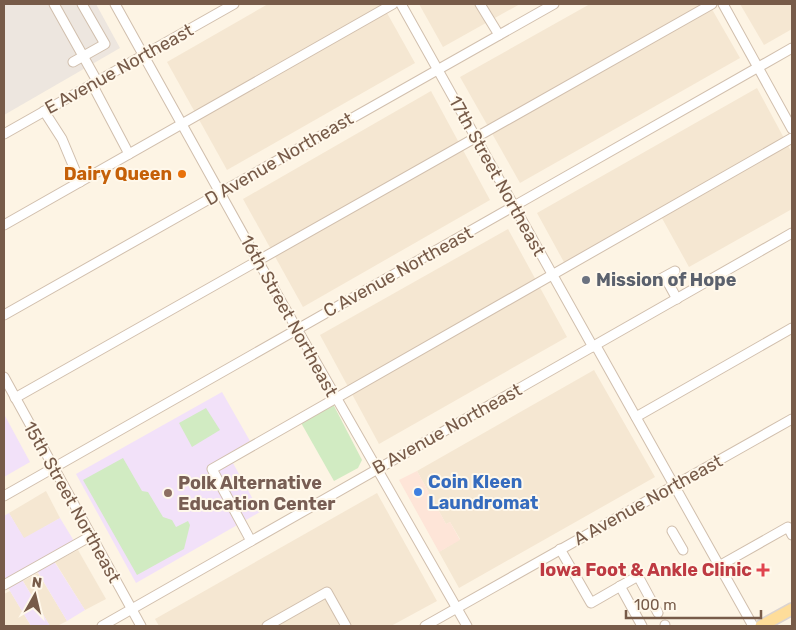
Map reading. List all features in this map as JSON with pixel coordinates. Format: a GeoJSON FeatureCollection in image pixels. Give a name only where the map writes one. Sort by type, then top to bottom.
{"type":"FeatureCollection","features":[{"type":"Feature","properties":{"kind":"main road"},"geometry":{"type":"LineString","coordinates":[[761,626],[792,608]]}},
{"type":"Feature","properties":{"kind":"street"},"geometry":{"type":"LineString","coordinates":[[54,4],[83,56],[129,154]]}},
{"type":"Feature","properties":{"kind":"street"},"geometry":{"type":"LineString","coordinates":[[73,62],[105,44],[82,4]]}},
{"type":"Feature","properties":{"kind":"street","name":"16th Street Northeast"},"geometry":{"type":"LineString","coordinates":[[115,4],[335,398],[467,626]]}},
{"type":"Feature","properties":{"kind":"street","name":"E Avenue Northeast"},"geometry":{"type":"LineString","coordinates":[[4,134],[234,4]]}},
{"type":"Feature","properties":{"kind":"street"},"geometry":{"type":"LineString","coordinates":[[4,225],[393,4]]}},
{"type":"Feature","properties":{"kind":"street","name":"17th Street Northeast"},"geometry":{"type":"LineString","coordinates":[[401,4],[513,207],[636,417],[753,626]]}},
{"type":"Feature","properties":{"kind":"street"},"geometry":{"type":"LineString","coordinates":[[480,4],[499,35]]}},
{"type":"Feature","properties":{"kind":"street","name":"D Avenue Northeast"},"geometry":{"type":"LineString","coordinates":[[4,315],[554,4]]}},
{"type":"Feature","properties":{"kind":"street"},"geometry":{"type":"LineString","coordinates":[[15,398],[712,4]]}},
{"type":"Feature","properties":{"kind":"street"},"geometry":{"type":"LineString","coordinates":[[723,4],[792,129]]}},
{"type":"Feature","properties":{"kind":"street","name":"C Avenue Northeast"},"geometry":{"type":"LineString","coordinates":[[4,496],[792,48]]}},
{"type":"Feature","properties":{"kind":"street"},"geometry":{"type":"LineString","coordinates":[[44,111],[62,139],[80,182]]}},
{"type":"Feature","properties":{"kind":"street"},"geometry":{"type":"LineString","coordinates":[[251,541],[212,468],[792,138]]}},
{"type":"Feature","properties":{"kind":"street","name":"B Avenue Northeast"},"geometry":{"type":"LineString","coordinates":[[102,626],[792,233]]}},
{"type":"Feature","properties":{"kind":"street"},"geometry":{"type":"LineString","coordinates":[[655,282],[675,271]]}},
{"type":"Feature","properties":{"kind":"street"},"geometry":{"type":"LineString","coordinates":[[665,276],[677,299]]}},
{"type":"Feature","properties":{"kind":"street"},"geometry":{"type":"LineString","coordinates":[[636,417],[792,328]]}},
{"type":"Feature","properties":{"kind":"street","name":"15th Street Northeast"},"geometry":{"type":"LineString","coordinates":[[4,377],[141,626]]}},
{"type":"Feature","properties":{"kind":"street","name":"A Avenue Northeast"},"geometry":{"type":"LineString","coordinates":[[430,625],[560,549],[792,419]]}},
{"type":"Feature","properties":{"kind":"street"},"geometry":{"type":"LineString","coordinates":[[718,566],[788,527],[792,535]]}},
{"type":"Feature","properties":{"kind":"street"},"geometry":{"type":"LineString","coordinates":[[672,531],[683,550]]}},
{"type":"Feature","properties":{"kind":"street"},"geometry":{"type":"LineString","coordinates":[[4,585],[91,536]]}},
{"type":"Feature","properties":{"kind":"street"},"geometry":{"type":"LineString","coordinates":[[560,549],[591,603],[638,576],[658,613]]}},
{"type":"Feature","properties":{"kind":"street"},"geometry":{"type":"LineString","coordinates":[[620,586],[642,626]]}},
{"type":"Feature","properties":{"kind":"street"},"geometry":{"type":"LineString","coordinates":[[267,626],[327,592],[346,626]]}},
{"type":"Feature","properties":{"kind":"shaded area"},"geometry":{"type":"Polygon","coordinates":[[[4,4],[96,4],[120,48],[4,115],[4,4]]]}},
{"type":"Feature","properties":{"kind":"shaded area"},"geometry":{"type":"Polygon","coordinates":[[[268,4],[382,4],[415,63],[227,170],[167,62],[268,4]]]}},
{"type":"Feature","properties":{"kind":"shaded area"},"geometry":{"type":"Polygon","coordinates":[[[419,4],[520,4],[443,47],[419,4]]]}},
{"type":"Feature","properties":{"kind":"shaded area"},"geometry":{"type":"Polygon","coordinates":[[[590,4],[709,4],[740,58],[520,183],[460,77],[590,4]]]}},
{"type":"Feature","properties":{"kind":"shaded area"},"geometry":{"type":"Polygon","coordinates":[[[740,4],[792,4],[792,29],[764,45],[740,4]]]}},
{"type":"Feature","properties":{"kind":"shaded area"},"geometry":{"type":"Polygon","coordinates":[[[757,88],[792,153],[792,209],[689,267],[658,211],[565,264],[537,213],[757,88]]]}},
{"type":"Feature","properties":{"kind":"shaded area"},"geometry":{"type":"Polygon","coordinates":[[[431,91],[490,200],[303,307],[243,199],[431,91]]]}},
{"type":"Feature","properties":{"kind":"shaded area"},"geometry":{"type":"Polygon","coordinates":[[[508,229],[567,337],[379,444],[320,335],[508,229]]]}},
{"type":"Feature","properties":{"kind":"shaded area"},"geometry":{"type":"Polygon","coordinates":[[[594,370],[655,477],[459,588],[439,552],[460,539],[450,522],[446,524],[417,471],[594,370]]]}},
{"type":"Feature","properties":{"kind":"shaded area","name":"Polk Alternative Education Center"},"geometry":{"type":"Polygon","coordinates":[[[222,392],[250,441],[228,454],[260,512],[136,583],[76,474],[222,392]]]}},
{"type":"Feature","properties":{"kind":"shaded area"},"geometry":{"type":"Polygon","coordinates":[[[4,414],[30,462],[4,477],[4,414]]]}},
{"type":"Feature","properties":{"kind":"shaded area"},"geometry":{"type":"Polygon","coordinates":[[[417,471],[446,524],[450,522],[460,540],[439,552],[399,480],[417,471]]]}},
{"type":"Feature","properties":{"kind":"shaded area"},"geometry":{"type":"Polygon","coordinates":[[[46,491],[60,518],[24,539],[9,513],[46,491]]]}},
{"type":"Feature","properties":{"kind":"shaded area"},"geometry":{"type":"Polygon","coordinates":[[[377,493],[437,601],[391,626],[159,626],[155,619],[377,493]]]}},
{"type":"Feature","properties":{"kind":"shaded area"},"geometry":{"type":"Polygon","coordinates":[[[9,513],[24,538],[60,518],[74,541],[50,555],[85,610],[67,621],[33,564],[18,573],[50,626],[31,626],[4,581],[4,516],[9,513]]]}},
{"type":"Feature","properties":{"kind":"shaded area"},"geometry":{"type":"Polygon","coordinates":[[[78,550],[106,599],[85,610],[55,562],[78,550]]]}},
{"type":"Feature","properties":{"kind":"shaded area"},"geometry":{"type":"Polygon","coordinates":[[[38,573],[67,621],[57,626],[50,626],[23,581],[38,573]]]}},
{"type":"Feature","properties":{"kind":"shaded area"},"geometry":{"type":"Polygon","coordinates":[[[10,591],[31,626],[5,626],[4,594],[10,591]]]}},
{"type":"Feature","properties":{"kind":"green space"},"geometry":{"type":"Polygon","coordinates":[[[333,404],[362,460],[358,468],[334,481],[300,421],[333,404]]]}},
{"type":"Feature","properties":{"kind":"green space"},"geometry":{"type":"Polygon","coordinates":[[[206,408],[220,430],[192,447],[179,423],[206,408]]]}},
{"type":"Feature","properties":{"kind":"green space"},"geometry":{"type":"Polygon","coordinates":[[[123,458],[142,491],[148,492],[163,517],[172,520],[176,527],[188,521],[190,525],[184,549],[137,575],[83,480],[123,458]]]}},
{"type":"Feature","properties":{"kind":"place","name":"Dairy Queen"},"geometry":{"type":"Point","coordinates":[182,174]}},
{"type":"Feature","properties":{"kind":"place","name":"Mission of Hope"},"geometry":{"type":"Point","coordinates":[586,280]}},
{"type":"Feature","properties":{"kind":"place","name":"Coin Kleen Laundromat"},"geometry":{"type":"Point","coordinates":[418,492]}},
{"type":"Feature","properties":{"kind":"place","name":"Polk Alternative Education Center"},"geometry":{"type":"Point","coordinates":[168,493]}},
{"type":"Feature","properties":{"kind":"place","name":"Iowa Foot & Ankle Clinic"},"geometry":{"type":"Point","coordinates":[763,570]}}]}
